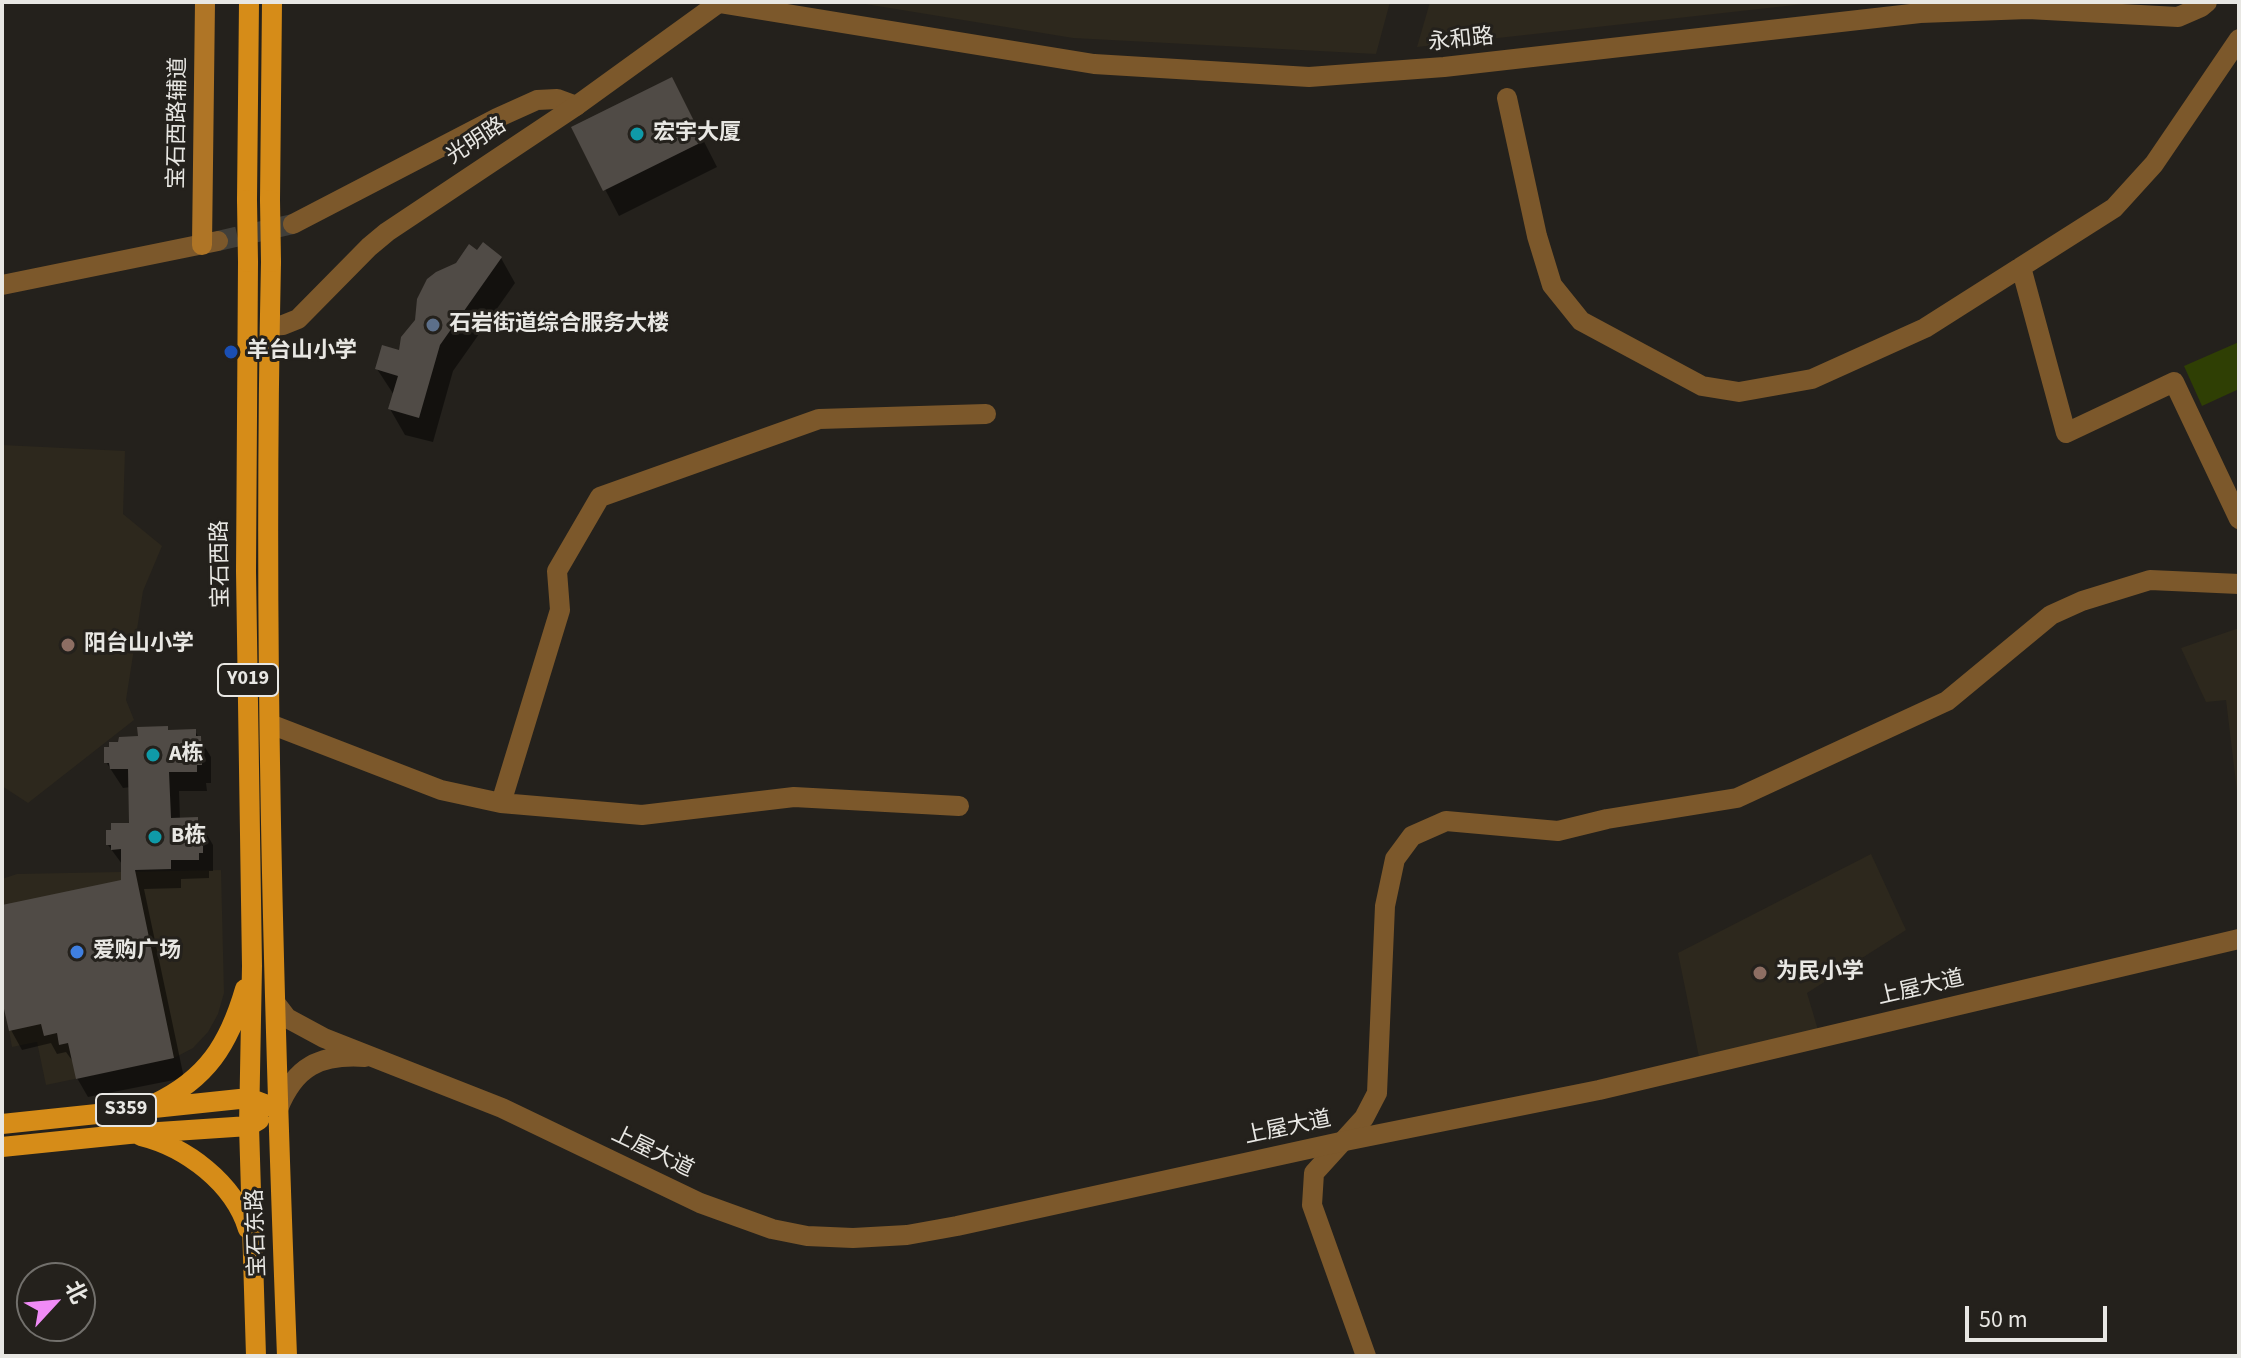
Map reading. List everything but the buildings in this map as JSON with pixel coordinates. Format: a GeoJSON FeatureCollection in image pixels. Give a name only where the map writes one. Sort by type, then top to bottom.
{"type":"FeatureCollection","features":[{"type":"Feature","properties":{"kind":"main road","name":"宝石西路辅道"},"geometry":{"type":"LineString","coordinates":[[205,2],[210,243]]}},
{"type":"Feature","properties":{"kind":"main road","name":"宝石西路"},"geometry":{"type":"LineString","coordinates":[[249,2],[246,557],[252,966],[249,1126]]}},
{"type":"Feature","properties":{"kind":"main road","name":"Y019"},"geometry":{"type":"LineString","coordinates":[[272,2],[270,724],[278,1109]]}},
{"type":"Feature","properties":{"kind":"main road"},"geometry":{"type":"LineString","coordinates":[[144,1108],[196,1078],[221,1048],[231,1030],[252,966]]}},
{"type":"Feature","properties":{"kind":"main road","name":"S359"},"geometry":{"type":"LineString","coordinates":[[2,1124],[249,1098],[278,1109]]}},
{"type":"Feature","properties":{"kind":"main road","name":"S359"},"geometry":{"type":"LineString","coordinates":[[2,1147],[249,1126],[278,1109]]}},
{"type":"Feature","properties":{"kind":"main road","name":"宝石东路"},"geometry":{"type":"LineString","coordinates":[[278,1109],[287,1356]]}},
{"type":"Feature","properties":{"kind":"main road","name":"宝石东路"},"geometry":{"type":"LineString","coordinates":[[249,1126],[256,1356]]}},
{"type":"Feature","properties":{"kind":"main road","name":"S359"},"geometry":{"type":"LineString","coordinates":[[129,1134],[173,1148],[206,1170],[236,1204],[245,1218],[252,1241]]}},
{"type":"Feature","properties":{"kind":"street","name":"永和路"},"geometry":{"type":"LineString","coordinates":[[720,3],[1094,64],[1309,77],[1444,67],[1920,13],[2028,9],[2178,17],[2207,2]]}},
{"type":"Feature","properties":{"kind":"street","name":"光明路"},"geometry":{"type":"LineString","coordinates":[[270,326],[298,319],[387,232],[576,106],[720,3]]}},
{"type":"Feature","properties":{"kind":"street"},"geometry":{"type":"LineString","coordinates":[[1507,98],[1537,236],[1552,285],[1581,321],[1702,386],[1739,392],[1812,379],[1925,328],[2114,208],[2154,164],[2239,39]]}},
{"type":"Feature","properties":{"kind":"street"},"geometry":{"type":"LineString","coordinates":[[293,224],[537,100],[557,99],[576,106]]}},
{"type":"Feature","properties":{"kind":"street"},"geometry":{"type":"LineString","coordinates":[[2,285],[210,243]]}},
{"type":"Feature","properties":{"kind":"street"},"geometry":{"type":"LineString","coordinates":[[2021,267],[2066,433],[2174,382],[2239,519]]}},
{"type":"Feature","properties":{"kind":"street"},"geometry":{"type":"LineString","coordinates":[[501,803],[560,610],[557,571],[600,497],[819,419],[986,414]]}},
{"type":"Feature","properties":{"kind":"street"},"geometry":{"type":"LineString","coordinates":[[1366,1356],[1312,1205],[1314,1173],[1364,1118],[1377,1093],[1385,906],[1395,859],[1412,836],[1446,821],[1558,831],[1607,819],[1737,798],[1947,701],[2051,615],[2082,601],[2150,580],[2239,584]]}},
{"type":"Feature","properties":{"kind":"street"},"geometry":{"type":"LineString","coordinates":[[270,724],[441,790],[501,803],[642,815],[794,797],[959,806]]}},
{"type":"Feature","properties":{"kind":"street","name":"上屋大道"},"geometry":{"type":"LineString","coordinates":[[277,1005],[287,1018],[369,1058],[502,1108],[711,1207],[772,1229],[807,1236],[853,1238],[907,1235],[1599,1090],[2239,939]]}},
{"type":"Feature","properties":{"kind":"street","name":"上屋大道"},"geometry":{"type":"LineString","coordinates":[[278,1109],[293,1081],[317,1061],[369,1058]]}},
{"type":"Feature","properties":{"kind":"shaded area"},"geometry":{"type":"Polygon","coordinates":[[[853,2],[1390,2],[1376,54],[1073,38],[853,2]]]}},
{"type":"Feature","properties":{"kind":"shaded area"},"geometry":{"type":"Polygon","coordinates":[[[1430,2],[1822,2],[1417,47],[1430,2]]]}},
{"type":"Feature","properties":{"kind":"shaded area","name":"阳台山小学"},"geometry":{"type":"Polygon","coordinates":[[[2,445],[125,451],[123,514],[162,546],[143,591],[126,700],[134,720],[28,803],[2,786],[2,445]]]}},
{"type":"Feature","properties":{"kind":"shaded area"},"geometry":{"type":"Polygon","coordinates":[[[2239,628],[2239,808],[2226,700],[2206,702],[2181,648],[2239,628]]]}},
{"type":"Feature","properties":{"kind":"shaded area","name":"为民小学"},"geometry":{"type":"Polygon","coordinates":[[[1871,854],[1906,930],[1807,993],[1818,1030],[1699,1057],[1678,953],[1871,854]]]}},
{"type":"Feature","properties":{"kind":"shaded area","name":"爱购广场"},"geometry":{"type":"Polygon","coordinates":[[[221,870],[224,993],[218,1014],[208,1032],[193,1048],[174,1058],[46,1085],[37,1042],[12,1047],[2,1000],[2,879],[17,874],[221,870]]]}},
{"type":"Feature","properties":{"kind":"green space"},"geometry":{"type":"Polygon","coordinates":[[[2239,342],[2239,389],[2202,406],[2184,366],[2239,342]]]}},
{"type":"Feature","properties":{"kind":"tunnel"},"geometry":{"type":"LineString","coordinates":[[218,241],[293,224]]}},
{"type":"Feature","properties":{"kind":"place","name":"宏宇大厦"},"geometry":{"type":"Point","coordinates":[637,134]}},
{"type":"Feature","properties":{"kind":"place","name":"石岩街道综合服务大楼"},"geometry":{"type":"Point","coordinates":[433,325]}},
{"type":"Feature","properties":{"kind":"place","name":"羊台山小学"},"geometry":{"type":"Point","coordinates":[231,352]}},
{"type":"Feature","properties":{"kind":"place","name":"阳台山小学"},"geometry":{"type":"Point","coordinates":[68,645]}},
{"type":"Feature","properties":{"kind":"place","name":"A栋"},"geometry":{"type":"Point","coordinates":[153,755]}},
{"type":"Feature","properties":{"kind":"place","name":"B栋"},"geometry":{"type":"Point","coordinates":[155,837]}},
{"type":"Feature","properties":{"kind":"place","name":"爱购广场"},"geometry":{"type":"Point","coordinates":[77,952]}},
{"type":"Feature","properties":{"kind":"place","name":"为民小学"},"geometry":{"type":"Point","coordinates":[1760,973]}}]}
